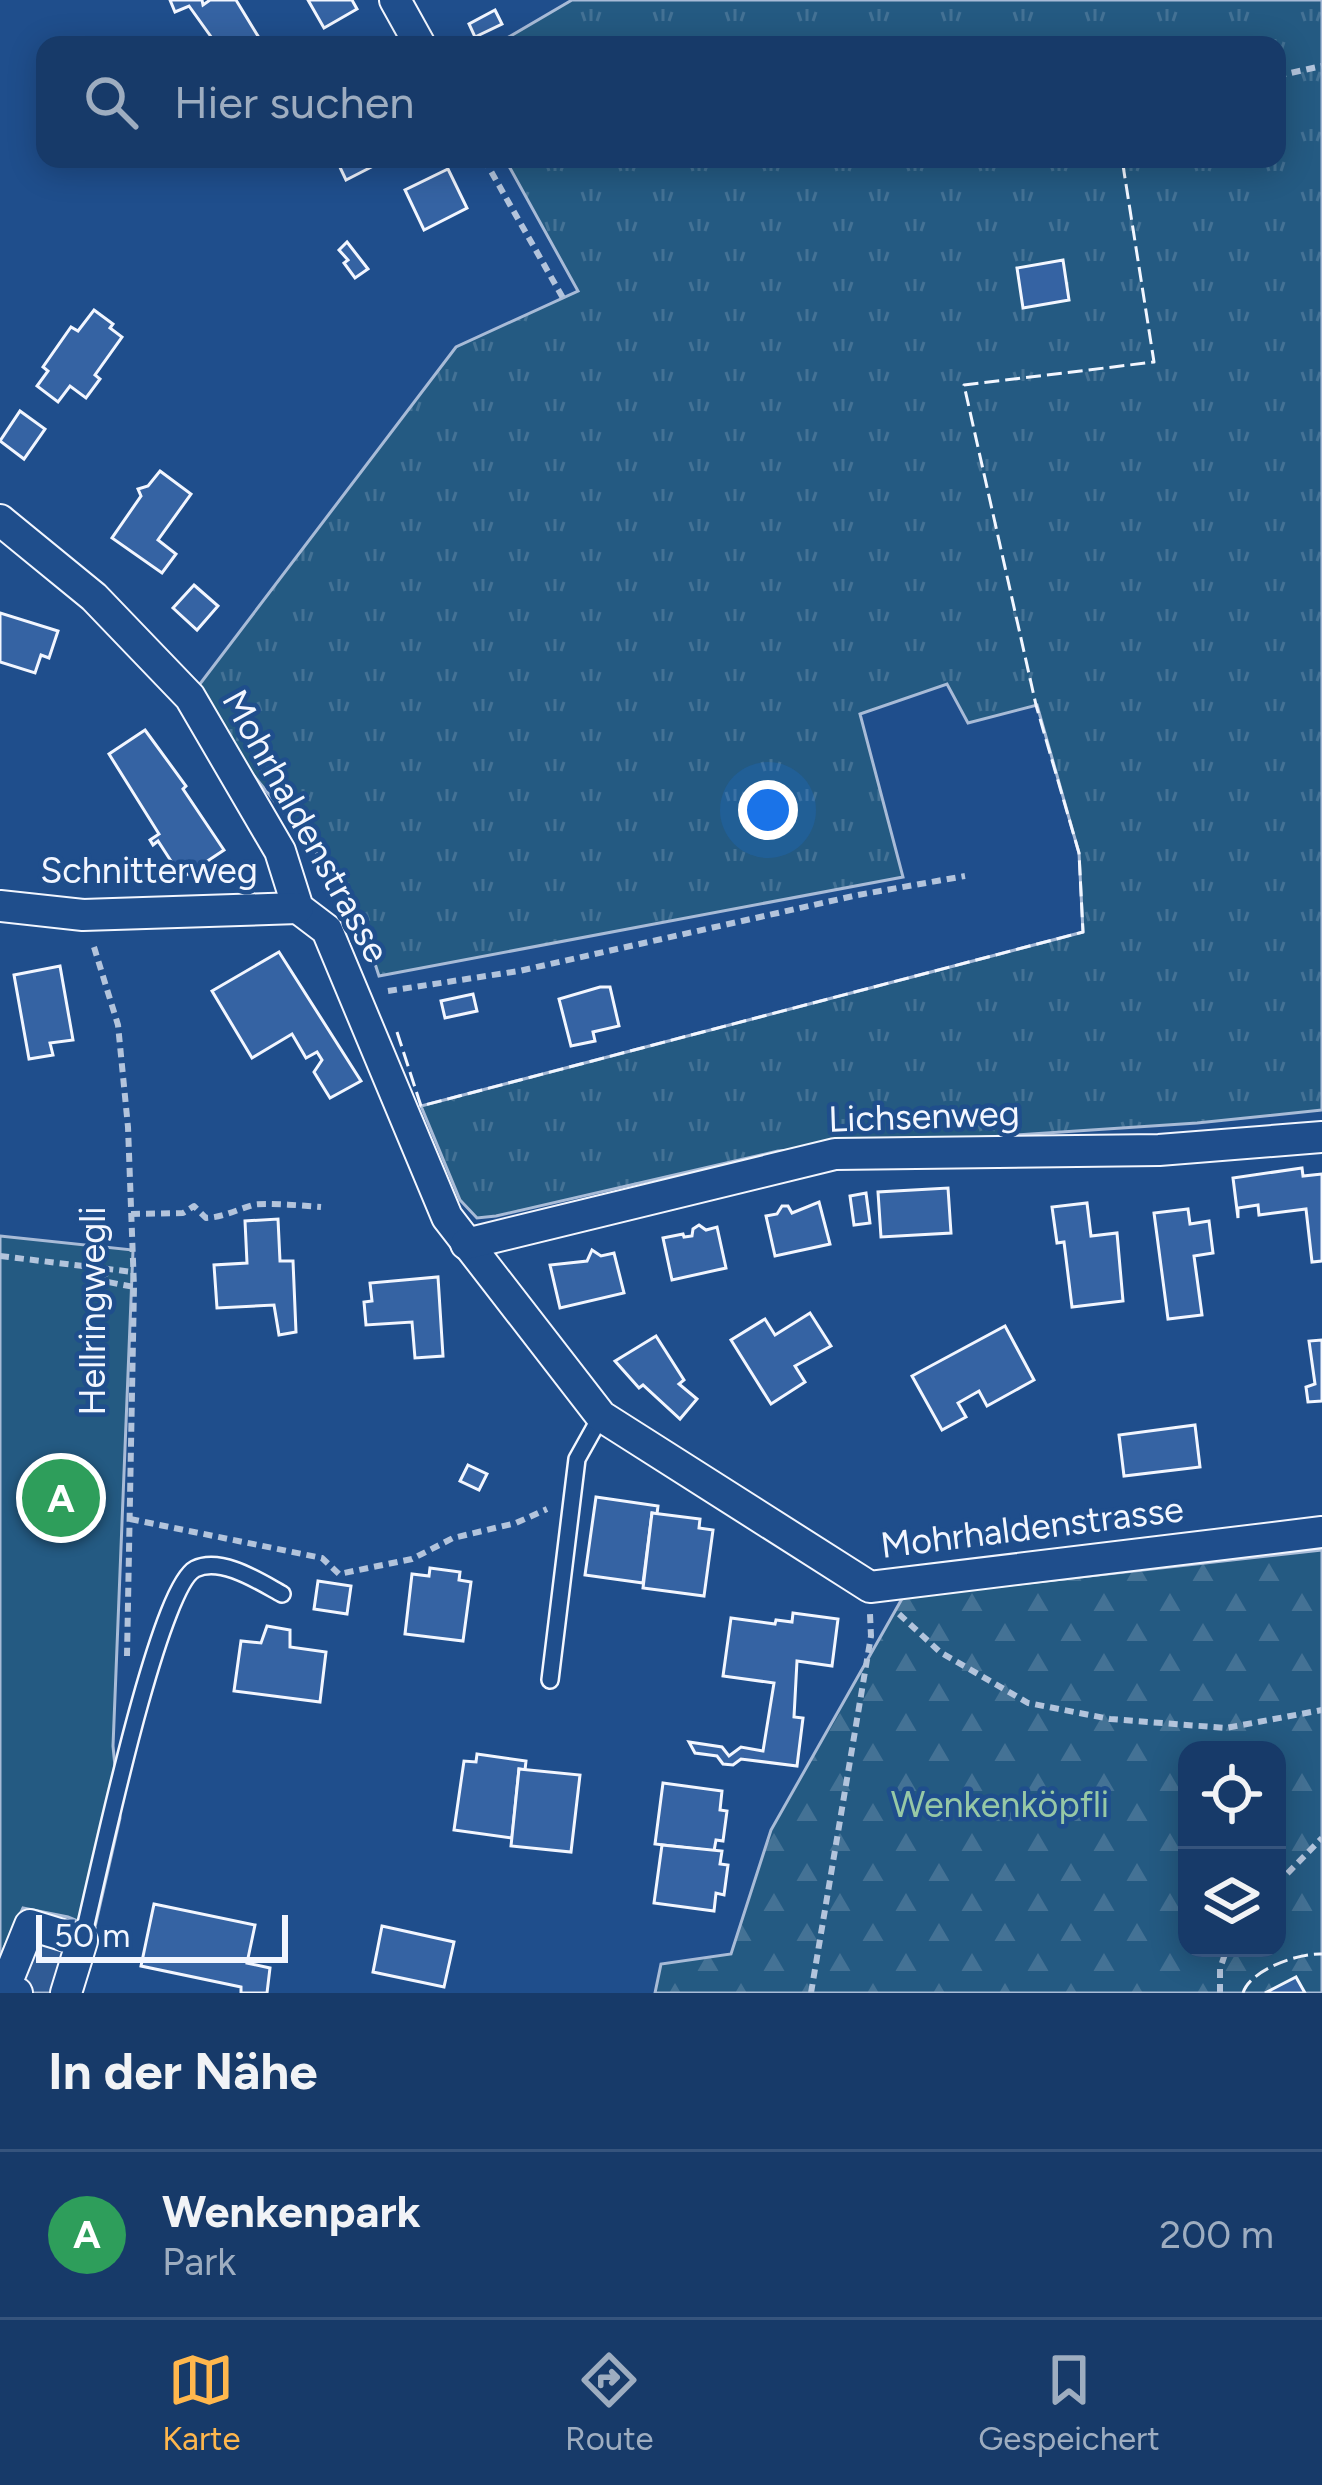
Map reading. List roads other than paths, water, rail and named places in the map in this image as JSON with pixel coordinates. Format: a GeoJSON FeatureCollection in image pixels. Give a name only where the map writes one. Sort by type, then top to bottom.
{"type":"FeatureCollection","features":[{"type":"Feature","properties":{"kind":"street"},"geometry":{"type":"LineString","coordinates":[[395,0],[415,36]]}},
{"type":"Feature","properties":{"kind":"street","name":"Mohrhaldenstrasse"},"geometry":{"type":"LineString","coordinates":[[0,520],[94,597],[190,697],[280,851],[298,908],[327,930],[442,1206],[466,1244],[602,1416],[870,1587],[1322,1532]]}},
{"type":"Feature","properties":{"kind":"street","name":"Schnitterweg"},"geometry":{"type":"LineString","coordinates":[[0,906],[83,915],[298,908]]}},
{"type":"Feature","properties":{"kind":"street","name":"Lichsenweg"},"geometry":{"type":"LineString","coordinates":[[466,1244],[836,1154],[1159,1150],[1322,1137]]}},
{"type":"Feature","properties":{"kind":"street"},"geometry":{"type":"LineString","coordinates":[[17,1993],[5,1987],[30,1925],[82,1941],[65,1993]]}},
{"type":"Feature","properties":{"kind":"lane"},"geometry":{"type":"LineString","coordinates":[[550,1680],[577,1459],[602,1416]]}},
{"type":"Feature","properties":{"kind":"lane"},"geometry":{"type":"LineString","coordinates":[[82,1941],[156,1644],[184,1578],[206,1566],[226,1568],[282,1594]]}},
{"type":"Feature","properties":{"kind":"place","name":"Wenkenpark"},"geometry":{"type":"Point","coordinates":[61,1498]}},
{"type":"Feature","properties":{"kind":"park label","name":"Wenkenköpfli"},"geometry":{"type":"Point","coordinates":[1000,1804]}}]}
